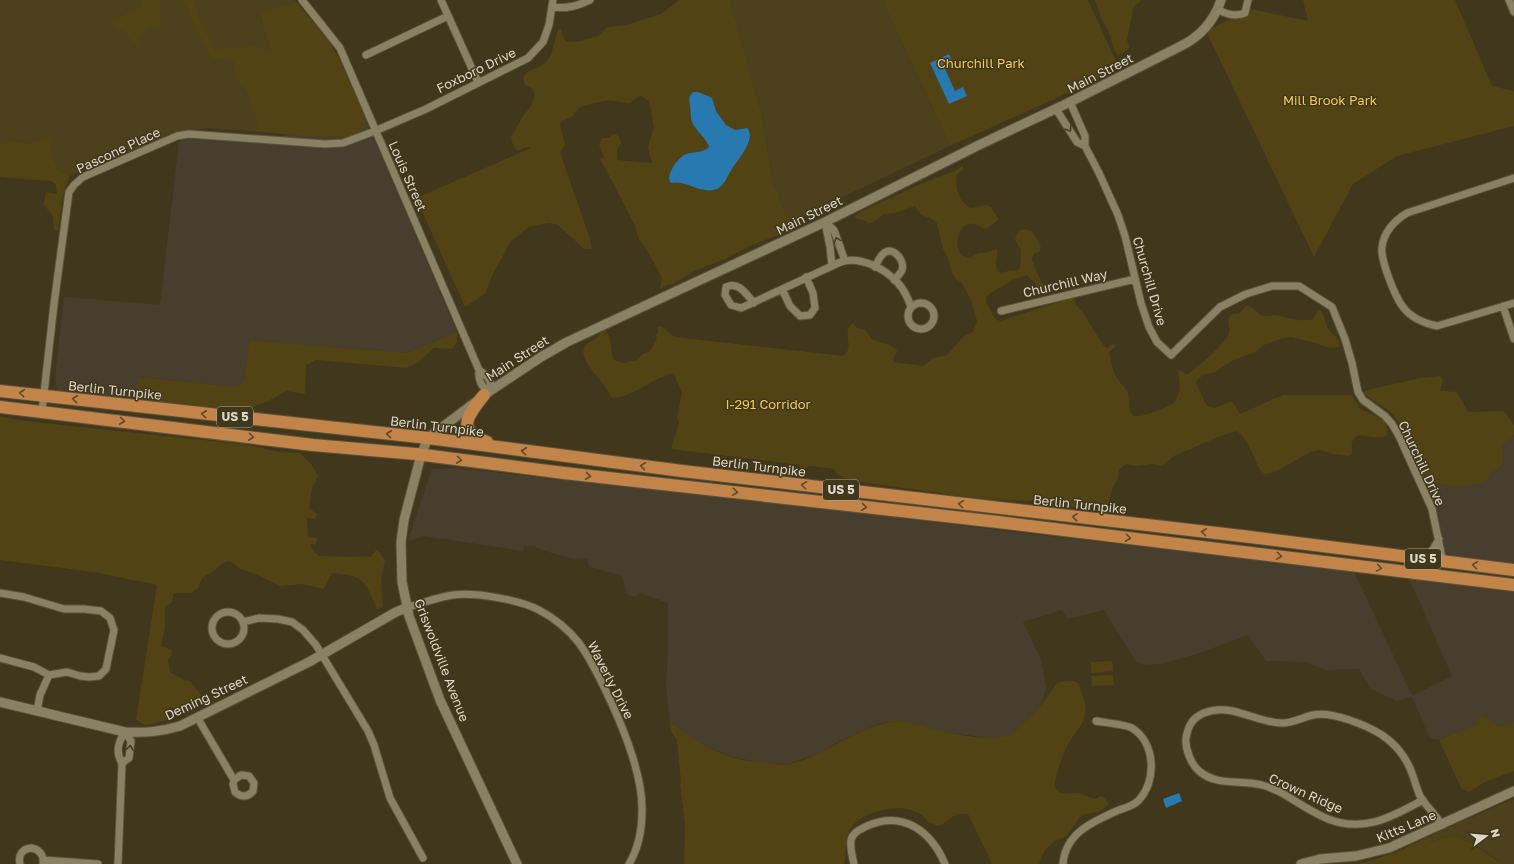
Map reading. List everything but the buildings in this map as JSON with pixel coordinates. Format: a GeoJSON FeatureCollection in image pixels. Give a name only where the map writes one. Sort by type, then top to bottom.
{"type":"FeatureCollection","features":[{"type":"Feature","properties":{"kind":"highway","name":"Berlin Turnpike"},"geometry":{"type":"LineString","coordinates":[[0,391],[428,438],[682,471],[1242,536],[1514,570]]}},
{"type":"Feature","properties":{"kind":"highway"},"geometry":{"type":"LineString","coordinates":[[487,393],[468,416],[468,427],[478,439],[501,448]]}},
{"type":"Feature","properties":{"kind":"highway","name":"Berlin Turnpike"},"geometry":{"type":"LineString","coordinates":[[0,407],[313,445],[421,455],[998,522],[1514,584]]}},
{"type":"Feature","properties":{"kind":"highway"},"geometry":{"type":"LineString","coordinates":[[682,471],[691,479],[696,488]]}},
{"type":"Feature","properties":{"kind":"highway"},"geometry":{"type":"LineString","coordinates":[[998,522],[1000,509]]}},
{"type":"Feature","properties":{"kind":"highway"},"geometry":{"type":"LineString","coordinates":[[1240,552],[1242,536]]}},
{"type":"Feature","properties":{"kind":"highway"},"geometry":{"type":"LineString","coordinates":[[1401,571],[1408,566],[1409,558]]}},
{"type":"Feature","properties":{"kind":"street"},"geometry":{"type":"LineString","coordinates":[[441,0],[478,82]]}},
{"type":"Feature","properties":{"kind":"street"},"geometry":{"type":"LineString","coordinates":[[552,4],[565,8],[577,6],[590,0]]}},
{"type":"Feature","properties":{"kind":"street","name":"Main Street"},"geometry":{"type":"LineString","coordinates":[[428,438],[487,393],[541,357],[567,342],[825,222],[978,145],[1056,109],[1188,42],[1207,27],[1218,10],[1221,0]]}},
{"type":"Feature","properties":{"kind":"street"},"geometry":{"type":"LineString","coordinates":[[1218,10],[1233,15],[1240,15],[1245,13],[1248,0]]}},
{"type":"Feature","properties":{"kind":"street"},"geometry":{"type":"LineString","coordinates":[[1509,0],[1514,12]]}},
{"type":"Feature","properties":{"kind":"street","name":"Louis Street"},"geometry":{"type":"LineString","coordinates":[[305,1],[340,48],[479,370],[478,375],[487,393]]}},
{"type":"Feature","properties":{"kind":"street","name":"Foxboro Drive"},"geometry":{"type":"LineString","coordinates":[[376,132],[426,109],[528,58],[543,42],[549,25],[552,4]]}},
{"type":"Feature","properties":{"kind":"street"},"geometry":{"type":"LineString","coordinates":[[366,55],[448,16]]}},
{"type":"Feature","properties":{"kind":"street","name":"Churchill Drive"},"geometry":{"type":"LineString","coordinates":[[1070,102],[1085,136],[1085,146],[1118,215],[1125,236],[1140,303],[1157,342],[1171,355],[1220,308],[1246,294],[1272,286],[1299,286],[1332,307],[1346,339],[1358,392],[1363,400],[1385,416],[1399,436],[1432,509],[1443,562]]}},
{"type":"Feature","properties":{"kind":"street","name":"Churchill Drive"},"geometry":{"type":"LineString","coordinates":[[1056,109],[1077,142],[1085,146]]}},
{"type":"Feature","properties":{"kind":"street","name":"Pascone Place"},"geometry":{"type":"LineString","coordinates":[[42,411],[69,192],[83,177],[176,137],[189,134],[325,144],[343,143],[376,132]]}},
{"type":"Feature","properties":{"kind":"street"},"geometry":{"type":"LineString","coordinates":[[1514,178],[1407,213],[1394,221],[1382,246],[1382,257],[1387,274],[1403,307],[1414,317],[1427,324],[1437,326],[1514,303]]}},
{"type":"Feature","properties":{"kind":"street"},"geometry":{"type":"LineString","coordinates":[[825,222],[834,230],[845,261]]}},
{"type":"Feature","properties":{"kind":"street"},"geometry":{"type":"LineString","coordinates":[[825,222],[832,266]]}},
{"type":"Feature","properties":{"kind":"street"},"geometry":{"type":"LineString","coordinates":[[875,267],[884,253],[894,252],[899,256],[902,264],[902,270],[894,280]]}},
{"type":"Feature","properties":{"kind":"street"},"geometry":{"type":"LineString","coordinates":[[754,303],[845,261],[871,264],[894,280],[907,296],[911,307]]}},
{"type":"Feature","properties":{"kind":"street"},"geometry":{"type":"LineString","coordinates":[[782,289],[790,306],[800,316],[810,315],[815,308],[812,293],[806,278]]}},
{"type":"Feature","properties":{"kind":"street","name":"Churchill Way"},"geometry":{"type":"LineString","coordinates":[[1001,311],[1135,279]]}},
{"type":"Feature","properties":{"kind":"street"},"geometry":{"type":"LineString","coordinates":[[1503,306],[1514,339]]}},
{"type":"Feature","properties":{"kind":"street"},"geometry":{"type":"LineString","coordinates":[[421,455],[428,438]]}},
{"type":"Feature","properties":{"kind":"street","name":"Griswoldville Avenue"},"geometry":{"type":"LineString","coordinates":[[421,455],[404,520],[401,542],[402,582],[406,608],[440,700],[517,864]]}},
{"type":"Feature","properties":{"kind":"street"},"geometry":{"type":"LineString","coordinates":[[1425,560],[1432,551],[1438,539]]}},
{"type":"Feature","properties":{"kind":"street"},"geometry":{"type":"LineString","coordinates":[[0,593],[24,597],[64,609],[101,611],[110,618],[114,630],[106,669],[99,676],[80,676],[67,672],[49,675],[34,667],[0,658]]}},
{"type":"Feature","properties":{"kind":"street","name":"Waverly Drive"},"geometry":{"type":"LineString","coordinates":[[406,608],[453,595],[463,594],[508,600],[531,607],[552,618],[567,629],[579,643],[591,662],[614,707],[632,758],[639,784],[642,812],[639,836],[634,856],[629,864]]}},
{"type":"Feature","properties":{"kind":"street","name":"Deming Street"},"geometry":{"type":"LineString","coordinates":[[0,702],[125,732],[142,733],[160,731],[180,726],[197,718],[406,608]]}},
{"type":"Feature","properties":{"kind":"street"},"geometry":{"type":"LineString","coordinates":[[230,612],[236,614],[243,622],[243,632],[240,638],[228,644],[221,642],[212,632],[212,625],[215,619],[223,613],[230,612]]}},
{"type":"Feature","properties":{"kind":"street"},"geometry":{"type":"LineString","coordinates":[[243,622],[255,618],[278,618],[292,622],[307,633],[368,731],[374,745],[390,798],[422,858]]}},
{"type":"Feature","properties":{"kind":"street"},"geometry":{"type":"LineString","coordinates":[[37,711],[40,695],[49,675]]}},
{"type":"Feature","properties":{"kind":"street","name":"Crown Ridge"},"geometry":{"type":"LineString","coordinates":[[1423,800],[1374,823],[1351,824],[1335,821],[1319,814],[1278,791],[1253,783],[1213,780],[1198,771],[1189,758],[1186,741],[1188,726],[1196,716],[1211,710],[1230,709],[1282,724],[1315,714],[1331,715],[1352,721],[1382,735],[1396,747],[1405,758],[1423,800],[1442,825]]}},
{"type":"Feature","properties":{"kind":"street"},"geometry":{"type":"LineString","coordinates":[[197,718],[234,780]]}},
{"type":"Feature","properties":{"kind":"street"},"geometry":{"type":"LineString","coordinates":[[1063,864],[1064,856],[1070,840],[1094,821],[1136,803],[1146,793],[1150,780],[1152,766],[1148,750],[1140,735],[1131,727],[1096,721]]}},
{"type":"Feature","properties":{"kind":"street"},"geometry":{"type":"LineString","coordinates":[[118,864],[122,763],[118,757],[119,740],[125,732],[131,741],[129,758],[122,763]]}},
{"type":"Feature","properties":{"kind":"street","name":"Kitts Lane"},"geometry":{"type":"LineString","coordinates":[[1301,864],[1320,859],[1356,856],[1379,852],[1400,844],[1514,791]]}},
{"type":"Feature","properties":{"kind":"street"},"geometry":{"type":"LineString","coordinates":[[854,864],[851,849],[854,834],[884,820],[899,820],[910,824],[932,841],[945,864]]}},
{"type":"Feature","properties":{"kind":"street"},"geometry":{"type":"LineString","coordinates":[[20,864],[20,855],[23,851],[31,848],[40,851],[43,862],[98,864]]}},
{"type":"Feature","properties":{"kind":"shaded area"},"geometry":{"type":"Polygon","coordinates":[[[0,0],[295,0],[296,2],[259,14],[294,124],[289,134],[208,128],[180,132],[71,175],[57,170],[50,137],[29,144],[14,140],[0,145],[0,0]]]}},
{"type":"Feature","properties":{"kind":"shaded area"},"geometry":{"type":"Polygon","coordinates":[[[730,0],[882,0],[950,146],[792,221],[786,214],[773,182],[761,111],[730,0]]]}},
{"type":"Feature","properties":{"kind":"shaded area"},"geometry":{"type":"Polygon","coordinates":[[[366,120],[457,332],[407,353],[249,340],[244,381],[235,387],[140,377],[134,399],[62,393],[56,387],[55,378],[64,297],[160,305],[179,141],[191,138],[268,142],[289,134],[341,137],[364,126],[366,120]]]}},
{"type":"Feature","properties":{"kind":"shaded area"},"geometry":{"type":"Polygon","coordinates":[[[1514,435],[1514,564],[1452,557],[1445,551],[1442,542],[1439,520],[1421,476],[1430,483],[1458,487],[1490,474],[1502,466],[1504,458],[1502,446],[1514,435]]]}},
{"type":"Feature","properties":{"kind":"shaded area"},"geometry":{"type":"Polygon","coordinates":[[[456,468],[851,511],[988,529],[1354,571],[1412,696],[1452,676],[1409,578],[1514,592],[1514,722],[1508,725],[1500,726],[1488,718],[1478,717],[1479,723],[1439,740],[1430,738],[1412,697],[1397,701],[1371,689],[1359,669],[1326,670],[1306,662],[1266,661],[1248,635],[1200,653],[1161,664],[1146,665],[1136,662],[1104,610],[1068,619],[1062,610],[1023,622],[1041,659],[1046,688],[1041,706],[1011,735],[990,738],[943,732],[904,721],[897,721],[877,724],[840,741],[817,754],[788,764],[762,763],[733,757],[707,747],[687,735],[673,723],[670,723],[666,685],[668,603],[640,593],[635,597],[628,595],[621,575],[589,567],[587,558],[574,559],[533,546],[524,546],[523,551],[424,536],[408,541],[432,469],[456,468]]]}},
{"type":"Feature","properties":{"kind":"shaded area"},"geometry":{"type":"Polygon","coordinates":[[[1514,799],[1514,864],[1499,864],[1498,860],[1473,844],[1454,835],[1430,842],[1430,837],[1435,833],[1514,799]]]}},
{"type":"Feature","properties":{"kind":"green space"},"geometry":{"type":"Polygon","coordinates":[[[142,0],[163,0],[159,4],[162,28],[151,27],[139,36],[140,50],[130,39],[124,29],[117,31],[111,21],[142,6],[142,0]]]}},
{"type":"Feature","properties":{"kind":"green space"},"geometry":{"type":"Polygon","coordinates":[[[181,0],[194,0],[199,15],[215,49],[253,46],[271,52],[259,13],[296,2],[326,37],[339,58],[366,120],[365,124],[355,134],[336,137],[257,131],[257,121],[247,93],[235,75],[234,60],[212,59],[185,4],[181,0]]]}},
{"type":"Feature","properties":{"kind":"green space"},"geometry":{"type":"Polygon","coordinates":[[[679,0],[730,0],[761,111],[773,182],[786,214],[796,226],[794,229],[752,245],[725,259],[694,271],[673,284],[669,284],[660,289],[662,278],[639,239],[635,226],[600,158],[604,158],[599,144],[602,138],[609,138],[616,134],[621,143],[617,150],[617,160],[652,163],[648,147],[654,127],[649,101],[641,96],[629,103],[607,100],[579,108],[572,117],[562,121],[560,124],[565,145],[560,152],[590,239],[592,249],[584,249],[558,225],[549,223],[529,227],[511,241],[493,274],[485,294],[465,307],[416,198],[531,148],[527,147],[517,151],[511,138],[531,106],[534,97],[533,89],[525,85],[523,78],[525,74],[543,65],[549,58],[558,30],[561,30],[564,39],[567,42],[580,41],[598,36],[607,27],[626,25],[661,14],[679,0]]]}},
{"type":"Feature","properties":{"kind":"green space","name":"Churchill Park"},"geometry":{"type":"Polygon","coordinates":[[[882,0],[1088,0],[1119,68],[950,146],[882,0]]]}},
{"type":"Feature","properties":{"kind":"green space"},"geometry":{"type":"Polygon","coordinates":[[[1095,0],[1140,0],[1140,2],[1135,5],[1133,9],[1127,40],[1129,47],[1127,51],[1118,55],[1113,48],[1111,37],[1103,22],[1095,0]]]}},
{"type":"Feature","properties":{"kind":"green space","name":"Mill Brook Park"},"geometry":{"type":"Polygon","coordinates":[[[1303,0],[1455,0],[1492,86],[1514,91],[1514,126],[1397,156],[1353,184],[1314,257],[1206,31],[1251,9],[1308,21],[1303,0]]]}},
{"type":"Feature","properties":{"kind":"green space"},"geometry":{"type":"Polygon","coordinates":[[[51,136],[51,147],[57,170],[71,175],[63,195],[58,231],[54,230],[53,216],[44,205],[46,192],[57,194],[56,185],[51,181],[0,177],[0,145],[14,140],[29,144],[51,136]]]}},
{"type":"Feature","properties":{"kind":"green space","name":"I-291 Corridor"},"geometry":{"type":"Polygon","coordinates":[[[962,166],[964,169],[956,175],[958,192],[962,200],[970,208],[986,205],[991,207],[998,219],[986,229],[973,224],[965,226],[959,235],[958,247],[960,252],[964,256],[970,258],[978,253],[984,253],[997,249],[997,269],[998,272],[1002,272],[1016,271],[1020,268],[1021,250],[1015,237],[1020,230],[1024,229],[1031,231],[1041,248],[1039,252],[1034,253],[1032,259],[1046,288],[1045,290],[1038,288],[1027,275],[1013,280],[992,292],[986,297],[986,300],[995,319],[1000,321],[1074,297],[1076,305],[1082,311],[1103,345],[1107,348],[1112,344],[1116,345],[1109,352],[1117,378],[1127,391],[1132,415],[1140,416],[1147,414],[1160,410],[1175,402],[1180,390],[1178,371],[1180,370],[1188,374],[1214,352],[1229,334],[1230,316],[1232,314],[1239,313],[1246,306],[1251,307],[1264,316],[1274,315],[1304,320],[1313,319],[1319,310],[1323,314],[1328,328],[1338,340],[1340,347],[1326,347],[1291,337],[1280,339],[1264,345],[1255,352],[1232,361],[1215,372],[1203,375],[1197,380],[1196,383],[1207,406],[1215,408],[1232,401],[1240,414],[1283,395],[1350,395],[1360,409],[1384,420],[1388,430],[1386,436],[1381,438],[1358,435],[1353,441],[1352,454],[1349,456],[1318,450],[1305,455],[1270,474],[1265,474],[1259,467],[1249,446],[1241,434],[1236,431],[1174,456],[1162,466],[1152,464],[1137,466],[1127,464],[1123,466],[1119,470],[1118,478],[1112,490],[1107,510],[1104,512],[1096,508],[1071,507],[1046,500],[1022,501],[982,499],[868,483],[845,478],[836,474],[835,469],[809,466],[802,472],[799,467],[800,465],[671,449],[679,422],[677,418],[682,392],[673,373],[666,375],[636,391],[613,398],[584,358],[583,353],[586,344],[595,339],[600,333],[606,331],[610,337],[614,360],[624,363],[637,360],[643,354],[650,351],[657,339],[655,334],[658,334],[658,327],[661,326],[675,337],[843,356],[847,352],[848,348],[849,326],[853,323],[857,328],[864,329],[872,339],[888,344],[896,349],[897,351],[893,359],[894,362],[923,366],[933,358],[947,355],[964,336],[973,332],[977,321],[971,300],[962,283],[956,279],[952,273],[948,258],[943,249],[937,223],[930,218],[921,215],[915,206],[895,213],[884,214],[875,221],[869,223],[861,219],[857,219],[855,216],[862,211],[918,185],[957,170],[962,166]]]}},
{"type":"Feature","properties":{"kind":"green space"},"geometry":{"type":"Polygon","coordinates":[[[457,332],[457,342],[452,349],[434,348],[417,363],[406,368],[316,360],[306,365],[305,394],[287,391],[266,402],[244,410],[134,399],[139,377],[235,387],[244,381],[249,340],[407,353],[457,332]]]}},
{"type":"Feature","properties":{"kind":"green space"},"geometry":{"type":"Polygon","coordinates":[[[1441,376],[1443,380],[1440,391],[1457,392],[1468,412],[1504,411],[1514,425],[1514,435],[1502,446],[1504,458],[1502,466],[1490,474],[1484,483],[1458,487],[1429,483],[1421,476],[1403,427],[1391,412],[1363,393],[1368,390],[1420,378],[1441,376]]]}},
{"type":"Feature","properties":{"kind":"green space"},"geometry":{"type":"Polygon","coordinates":[[[0,416],[25,421],[250,445],[278,452],[300,453],[312,465],[318,476],[312,488],[309,508],[317,514],[315,519],[307,518],[308,536],[317,538],[316,545],[310,544],[312,549],[319,556],[371,557],[376,550],[380,553],[385,560],[381,580],[383,607],[377,609],[366,586],[362,581],[351,576],[332,573],[324,589],[302,584],[280,586],[258,575],[239,568],[230,561],[223,563],[211,573],[203,577],[198,588],[191,593],[174,593],[172,602],[165,607],[165,626],[161,646],[172,650],[171,656],[168,660],[170,672],[184,680],[190,681],[202,696],[179,707],[168,708],[168,720],[144,725],[136,719],[157,585],[93,572],[0,560],[0,416]]]}},
{"type":"Feature","properties":{"kind":"green space"},"geometry":{"type":"Polygon","coordinates":[[[1112,661],[1113,671],[1091,673],[1091,662],[1112,661]]]}},
{"type":"Feature","properties":{"kind":"green space"},"geometry":{"type":"Polygon","coordinates":[[[1113,675],[1114,685],[1092,686],[1091,676],[1113,675]]]}},
{"type":"Feature","properties":{"kind":"green space"},"geometry":{"type":"Polygon","coordinates":[[[1074,681],[1079,684],[1084,699],[1085,710],[1083,722],[1070,741],[1062,757],[1056,777],[1055,787],[1062,793],[1079,793],[1095,799],[1101,796],[1105,798],[1108,804],[1101,811],[1080,817],[1066,837],[1055,841],[1045,850],[1039,864],[992,864],[968,814],[958,814],[938,826],[932,823],[929,824],[923,816],[914,811],[891,809],[867,815],[851,828],[846,841],[844,864],[684,864],[685,824],[680,785],[681,781],[677,740],[671,731],[670,723],[674,724],[695,740],[728,756],[753,762],[785,765],[810,757],[869,728],[892,722],[904,721],[972,737],[986,738],[1011,735],[1041,706],[1057,683],[1074,681]]]}},
{"type":"Feature","properties":{"kind":"green space"},"geometry":{"type":"Polygon","coordinates":[[[1482,716],[1499,726],[1514,722],[1514,771],[1485,782],[1469,792],[1461,788],[1439,740],[1479,723],[1478,717],[1482,716]]]}},
{"type":"Feature","properties":{"kind":"green space"},"geometry":{"type":"Polygon","coordinates":[[[1454,835],[1473,844],[1498,861],[1499,864],[1359,864],[1397,852],[1426,838],[1430,837],[1430,842],[1454,835]]]}},
{"type":"Feature","properties":{"kind":"water"},"geometry":{"type":"Polygon","coordinates":[[[949,54],[954,65],[945,69],[955,91],[963,87],[967,96],[949,104],[930,63],[949,54]]]}},
{"type":"Feature","properties":{"kind":"water"},"geometry":{"type":"Polygon","coordinates":[[[694,92],[698,92],[712,98],[716,111],[726,125],[735,130],[747,128],[749,132],[750,137],[746,149],[723,184],[714,190],[703,190],[682,183],[671,183],[669,179],[673,167],[682,156],[703,151],[709,147],[691,120],[689,98],[694,92]]]}},
{"type":"Feature","properties":{"kind":"water"},"geometry":{"type":"Polygon","coordinates":[[[1179,793],[1182,801],[1166,808],[1163,799],[1179,793]]]}}]}
